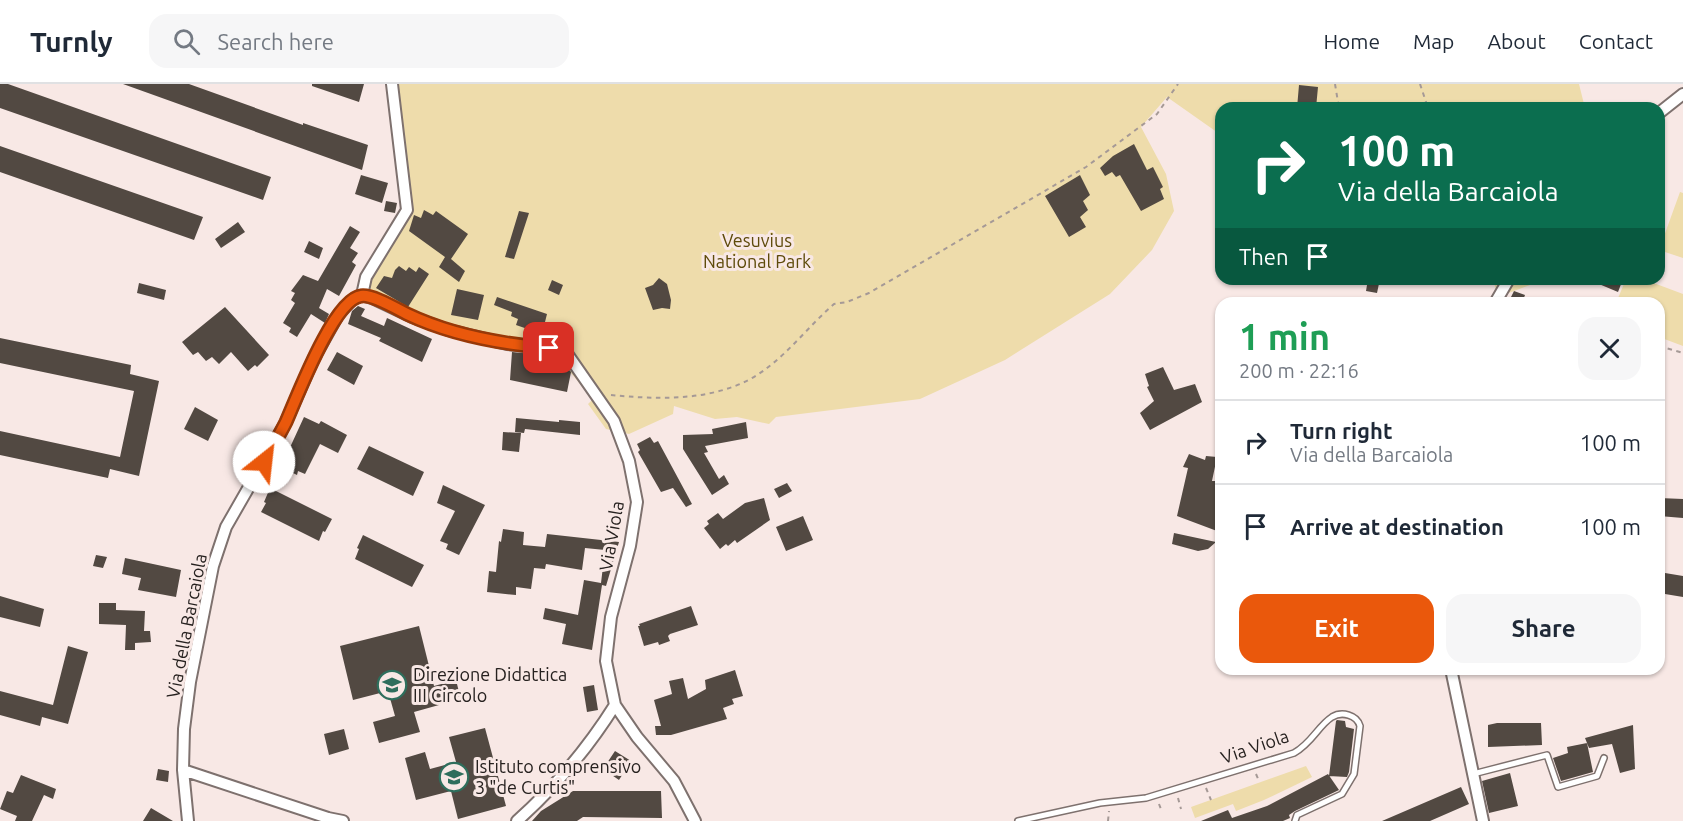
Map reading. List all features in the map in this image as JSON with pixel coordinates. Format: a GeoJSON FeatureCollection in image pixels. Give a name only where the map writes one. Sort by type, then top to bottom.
{"type":"FeatureCollection","features":[{"type":"Feature","properties":{"kind":"street"},"geometry":{"type":"LineString","coordinates":[[362,296],[366,277],[407,210],[393,84]]}},
{"type":"Feature","properties":{"kind":"street"},"geometry":{"type":"LineString","coordinates":[[1665,108],[1683,94]]}},
{"type":"Feature","properties":{"kind":"street","name":"Via Viola"},"geometry":{"type":"LineString","coordinates":[[362,296],[372,298],[448,330],[507,344],[566,352],[614,421],[629,461],[637,502],[630,546],[611,617],[606,661],[615,705],[637,737],[675,781],[695,821]]}},
{"type":"Feature","properties":{"kind":"street","name":"Via della Barcaiola"},"geometry":{"type":"LineString","coordinates":[[188,821],[183,770],[184,729],[190,682],[213,566],[226,527],[285,424],[314,358],[338,315],[352,300],[362,296]]}},
{"type":"Feature","properties":{"kind":"street"},"geometry":{"type":"LineString","coordinates":[[1452,675],[1483,821]]}},
{"type":"Feature","properties":{"kind":"street"},"geometry":{"type":"LineString","coordinates":[[518,821],[546,795],[598,732],[615,705]]}},
{"type":"Feature","properties":{"kind":"street"},"geometry":{"type":"LineString","coordinates":[[183,770],[343,821]]}},
{"type":"Feature","properties":{"kind":"lane","name":"Via Viola"},"geometry":{"type":"LineString","coordinates":[[1018,821],[1100,803],[1146,798],[1204,782],[1294,753],[1305,747],[1333,716],[1343,714],[1353,716],[1359,721],[1360,726],[1354,774],[1342,794],[1297,815],[1295,821]]}},
{"type":"Feature","properties":{"kind":"lane"},"geometry":{"type":"LineString","coordinates":[[1473,774],[1547,755],[1558,787],[1597,776],[1604,758]]}},
{"type":"Feature","properties":{"kind":"path"},"geometry":{"type":"LineString","coordinates":[[596,394],[681,398],[729,388],[754,377],[768,368],[834,304],[869,293],[1086,168],[1157,114],[1178,84]]}},
{"type":"Feature","properties":{"kind":"path"},"geometry":{"type":"LineString","coordinates":[[1335,84],[1338,102]]}},
{"type":"Feature","properties":{"kind":"path"},"geometry":{"type":"LineString","coordinates":[[1420,84],[1426,102]]}},
{"type":"Feature","properties":{"kind":"path"},"geometry":{"type":"LineString","coordinates":[[1665,348],[1683,353]]}},
{"type":"Feature","properties":{"kind":"path"},"geometry":{"type":"LineString","coordinates":[[1204,782],[1211,800]]}},
{"type":"Feature","properties":{"kind":"path"},"geometry":{"type":"LineString","coordinates":[[1176,790],[1181,809]]}},
{"type":"Feature","properties":{"kind":"green space","name":"Vesuvius National Park"},"geometry":{"type":"Polygon","coordinates":[[[388,84],[1579,84],[1584,102],[1215,102],[1215,131],[1167,97],[1141,127],[1166,174],[1174,211],[1152,250],[1110,294],[1005,360],[920,399],[776,417],[769,424],[737,417],[715,419],[674,406],[673,414],[629,434],[606,429],[588,404],[593,399],[563,364],[551,354],[393,313],[365,301],[373,271],[389,245],[402,204],[388,84]]]}},
{"type":"Feature","properties":{"kind":"green space"},"geometry":{"type":"Polygon","coordinates":[[[1680,192],[1683,193],[1683,258],[1665,252],[1665,233],[1680,192]]]}},
{"type":"Feature","properties":{"kind":"green space"},"geometry":{"type":"Polygon","coordinates":[[[1495,285],[1530,285],[1498,297],[1495,285]]]}},
{"type":"Feature","properties":{"kind":"green space"},"geometry":{"type":"Polygon","coordinates":[[[1624,285],[1659,285],[1683,294],[1683,346],[1665,339],[1665,297],[1618,297],[1624,285]]]}},
{"type":"Feature","properties":{"kind":"green space"},"geometry":{"type":"Polygon","coordinates":[[[1306,766],[1312,777],[1264,800],[1236,811],[1233,804],[1195,818],[1191,807],[1306,766]]]}},
{"type":"Feature","properties":{"kind":"building"},"geometry":{"type":"Polygon","coordinates":[[[0,84],[8,84],[271,177],[263,200],[0,108],[0,84]]]}},
{"type":"Feature","properties":{"kind":"building"},"geometry":{"type":"Polygon","coordinates":[[[123,84],[189,84],[303,125],[303,123],[368,145],[362,170],[123,84]]]}},
{"type":"Feature","properties":{"kind":"building"},"geometry":{"type":"Polygon","coordinates":[[[312,84],[364,84],[359,102],[312,86],[312,84]]]}},
{"type":"Feature","properties":{"kind":"building"},"geometry":{"type":"Polygon","coordinates":[[[1299,85],[1318,87],[1317,102],[1298,102],[1299,85]]]}},
{"type":"Feature","properties":{"kind":"building"},"geometry":{"type":"Polygon","coordinates":[[[1134,144],[1147,170],[1153,167],[1163,187],[1160,189],[1164,199],[1141,211],[1120,175],[1116,177],[1112,172],[1105,176],[1100,168],[1113,156],[1134,144]]]}},
{"type":"Feature","properties":{"kind":"building"},"geometry":{"type":"Polygon","coordinates":[[[0,146],[203,217],[194,240],[0,172],[0,146]]]}},
{"type":"Feature","properties":{"kind":"building"},"geometry":{"type":"Polygon","coordinates":[[[361,175],[388,183],[382,203],[355,194],[361,175]]]}},
{"type":"Feature","properties":{"kind":"building"},"geometry":{"type":"Polygon","coordinates":[[[1080,175],[1090,195],[1083,201],[1088,210],[1080,217],[1086,227],[1069,237],[1045,196],[1080,175]]]}},
{"type":"Feature","properties":{"kind":"building"},"geometry":{"type":"Polygon","coordinates":[[[386,201],[397,203],[395,213],[384,211],[386,201]]]}},
{"type":"Feature","properties":{"kind":"building"},"geometry":{"type":"Polygon","coordinates":[[[424,210],[433,215],[436,211],[468,234],[451,259],[465,271],[459,282],[439,267],[445,257],[409,231],[414,215],[421,218],[424,210]]]}},
{"type":"Feature","properties":{"kind":"building"},"geometry":{"type":"Polygon","coordinates":[[[519,211],[529,213],[514,259],[505,257],[519,211]]]}},
{"type":"Feature","properties":{"kind":"building"},"geometry":{"type":"Polygon","coordinates":[[[238,222],[245,232],[221,248],[215,239],[238,222]]]}},
{"type":"Feature","properties":{"kind":"building"},"geometry":{"type":"Polygon","coordinates":[[[350,226],[360,232],[350,248],[358,253],[352,262],[356,265],[339,296],[327,289],[319,308],[329,314],[325,323],[311,314],[297,337],[289,332],[291,328],[283,323],[295,303],[291,300],[295,293],[291,291],[303,275],[318,281],[350,226]]]}},
{"type":"Feature","properties":{"kind":"building"},"geometry":{"type":"Polygon","coordinates":[[[309,241],[323,248],[319,259],[304,252],[309,241]]]}},
{"type":"Feature","properties":{"kind":"building"},"geometry":{"type":"Polygon","coordinates":[[[399,266],[406,271],[409,267],[416,272],[419,267],[429,274],[408,307],[376,288],[384,276],[392,278],[399,266]]]}},
{"type":"Feature","properties":{"kind":"building"},"geometry":{"type":"Polygon","coordinates":[[[659,278],[667,284],[671,300],[670,309],[653,310],[645,288],[653,285],[659,278]]]}},
{"type":"Feature","properties":{"kind":"building"},"geometry":{"type":"Polygon","coordinates":[[[552,280],[563,285],[559,295],[548,290],[552,280]]]}},
{"type":"Feature","properties":{"kind":"building"},"geometry":{"type":"Polygon","coordinates":[[[139,283],[166,290],[164,300],[137,293],[139,283]]]}},
{"type":"Feature","properties":{"kind":"building"},"geometry":{"type":"Polygon","coordinates":[[[1367,285],[1379,285],[1377,293],[1366,291],[1367,285]]]}},
{"type":"Feature","properties":{"kind":"building"},"geometry":{"type":"Polygon","coordinates":[[[1601,285],[1621,285],[1618,292],[1601,285]]]}},
{"type":"Feature","properties":{"kind":"building"},"geometry":{"type":"Polygon","coordinates":[[[457,289],[484,295],[478,320],[451,315],[457,289]]]}},
{"type":"Feature","properties":{"kind":"building"},"geometry":{"type":"Polygon","coordinates":[[[1514,291],[1525,295],[1524,297],[1511,297],[1514,291]]]}},
{"type":"Feature","properties":{"kind":"building"},"geometry":{"type":"Polygon","coordinates":[[[497,297],[547,314],[542,334],[516,325],[518,319],[511,316],[512,312],[494,305],[497,297]]]}},
{"type":"Feature","properties":{"kind":"building"},"geometry":{"type":"Polygon","coordinates":[[[358,306],[365,309],[361,316],[384,326],[387,318],[432,339],[422,362],[379,341],[381,338],[348,324],[352,311],[358,306]]]}},
{"type":"Feature","properties":{"kind":"building"},"geometry":{"type":"Polygon","coordinates":[[[225,307],[269,355],[257,367],[255,365],[248,371],[231,352],[219,364],[212,357],[206,361],[198,352],[193,355],[182,342],[225,307]]]}},
{"type":"Feature","properties":{"kind":"building"},"geometry":{"type":"Polygon","coordinates":[[[0,338],[131,365],[130,374],[159,381],[139,476],[110,469],[108,478],[0,455],[0,431],[120,457],[134,391],[0,363],[0,338]]]}},
{"type":"Feature","properties":{"kind":"building"},"geometry":{"type":"Polygon","coordinates":[[[337,352],[363,366],[354,385],[327,370],[337,352]]]}},
{"type":"Feature","properties":{"kind":"building"},"geometry":{"type":"Polygon","coordinates":[[[512,352],[542,355],[542,367],[559,370],[561,361],[571,372],[567,392],[510,380],[512,352]]]}},
{"type":"Feature","properties":{"kind":"building"},"geometry":{"type":"Polygon","coordinates":[[[1163,367],[1174,390],[1195,384],[1202,402],[1150,430],[1140,413],[1154,401],[1147,387],[1149,386],[1145,374],[1163,367]]]}},
{"type":"Feature","properties":{"kind":"building"},"geometry":{"type":"Polygon","coordinates":[[[195,407],[218,420],[208,441],[184,429],[195,407]]]}},
{"type":"Feature","properties":{"kind":"building"},"geometry":{"type":"Polygon","coordinates":[[[304,417],[319,424],[321,421],[347,435],[338,453],[320,444],[305,474],[298,471],[297,475],[281,467],[304,417]]]}},
{"type":"Feature","properties":{"kind":"building"},"geometry":{"type":"Polygon","coordinates":[[[516,418],[580,422],[580,435],[525,429],[524,433],[515,432],[516,418]]]}},
{"type":"Feature","properties":{"kind":"building"},"geometry":{"type":"Polygon","coordinates":[[[746,422],[748,438],[705,446],[708,452],[704,453],[719,479],[724,475],[729,484],[712,495],[683,449],[683,435],[713,434],[712,429],[746,422]]]}},
{"type":"Feature","properties":{"kind":"building"},"geometry":{"type":"Polygon","coordinates":[[[503,432],[521,433],[519,452],[502,450],[503,432]]]}},
{"type":"Feature","properties":{"kind":"building"},"geometry":{"type":"Polygon","coordinates":[[[650,437],[654,443],[658,441],[692,504],[686,507],[673,488],[661,492],[638,452],[640,450],[637,444],[650,437]]]}},
{"type":"Feature","properties":{"kind":"building"},"geometry":{"type":"Polygon","coordinates":[[[369,446],[424,472],[413,496],[357,469],[369,446]]]}},
{"type":"Feature","properties":{"kind":"building"},"geometry":{"type":"Polygon","coordinates":[[[1189,454],[1205,460],[1206,456],[1215,457],[1212,481],[1215,481],[1215,530],[1177,516],[1188,468],[1183,467],[1189,454]]]}},
{"type":"Feature","properties":{"kind":"building"},"geometry":{"type":"Polygon","coordinates":[[[787,483],[792,491],[779,498],[774,489],[787,483]]]}},
{"type":"Feature","properties":{"kind":"building"},"geometry":{"type":"Polygon","coordinates":[[[443,485],[485,505],[459,555],[446,549],[448,544],[440,541],[455,511],[437,503],[443,485]]]}},
{"type":"Feature","properties":{"kind":"building"},"geometry":{"type":"Polygon","coordinates":[[[270,488],[332,519],[319,541],[261,512],[270,488]]]}},
{"type":"Feature","properties":{"kind":"building"},"geometry":{"type":"Polygon","coordinates":[[[764,498],[770,520],[737,543],[735,540],[720,549],[704,528],[709,524],[707,521],[718,513],[723,519],[745,503],[764,498]]]}},
{"type":"Feature","properties":{"kind":"building"},"geometry":{"type":"Polygon","coordinates":[[[1665,498],[1683,499],[1683,518],[1665,516],[1665,498]]]}},
{"type":"Feature","properties":{"kind":"building"},"geometry":{"type":"Polygon","coordinates":[[[803,516],[813,540],[786,551],[776,527],[803,516]]]}},
{"type":"Feature","properties":{"kind":"building"},"geometry":{"type":"Polygon","coordinates":[[[503,529],[524,532],[523,545],[545,547],[547,534],[619,542],[606,586],[602,585],[592,650],[562,644],[566,624],[543,619],[545,608],[578,615],[584,580],[601,583],[605,550],[585,548],[582,570],[546,564],[545,569],[534,568],[531,589],[516,587],[516,595],[487,592],[489,571],[496,572],[499,541],[501,542],[503,529]]]}},
{"type":"Feature","properties":{"kind":"building"},"geometry":{"type":"Polygon","coordinates":[[[1174,533],[1215,542],[1208,549],[1198,551],[1172,544],[1174,533]]]}},
{"type":"Feature","properties":{"kind":"building"},"geometry":{"type":"Polygon","coordinates":[[[363,535],[424,565],[412,587],[355,559],[363,535]]]}},
{"type":"Feature","properties":{"kind":"building"},"geometry":{"type":"Polygon","coordinates":[[[96,555],[107,557],[103,568],[93,566],[96,555]]]}},
{"type":"Feature","properties":{"kind":"building"},"geometry":{"type":"Polygon","coordinates":[[[125,558],[181,570],[176,597],[138,590],[141,578],[122,574],[125,558]]]}},
{"type":"Feature","properties":{"kind":"building"},"geometry":{"type":"Polygon","coordinates":[[[1665,573],[1683,576],[1683,597],[1665,594],[1665,573]]]}},
{"type":"Feature","properties":{"kind":"building"},"geometry":{"type":"Polygon","coordinates":[[[0,596],[44,609],[40,627],[0,617],[0,596]]]}},
{"type":"Feature","properties":{"kind":"building"},"geometry":{"type":"Polygon","coordinates":[[[99,603],[116,603],[116,610],[145,611],[144,631],[150,631],[151,642],[135,643],[135,650],[125,650],[126,625],[99,624],[99,603]]]}},
{"type":"Feature","properties":{"kind":"building"},"geometry":{"type":"Polygon","coordinates":[[[691,606],[698,625],[670,634],[668,636],[670,641],[659,645],[658,642],[644,646],[639,624],[691,606]]]}},
{"type":"Feature","properties":{"kind":"building","name":"Direzione Didattica III Circolo"},"geometry":{"type":"Polygon","coordinates":[[[419,626],[434,686],[456,680],[460,696],[414,712],[420,732],[379,743],[373,722],[395,716],[388,691],[353,700],[340,646],[419,626]]]}},
{"type":"Feature","properties":{"kind":"building"},"geometry":{"type":"Polygon","coordinates":[[[68,646],[88,652],[68,724],[42,717],[40,726],[0,715],[0,691],[53,705],[68,646]]]}},
{"type":"Feature","properties":{"kind":"building"},"geometry":{"type":"Polygon","coordinates":[[[735,670],[743,696],[732,699],[734,704],[723,708],[727,719],[671,735],[656,735],[655,726],[661,726],[654,700],[672,694],[669,681],[683,678],[688,699],[706,689],[705,680],[735,670]]]}},
{"type":"Feature","properties":{"kind":"building"},"geometry":{"type":"Polygon","coordinates":[[[594,685],[598,710],[587,712],[583,687],[594,685]]]}},
{"type":"Feature","properties":{"kind":"building"},"geometry":{"type":"Polygon","coordinates":[[[1337,720],[1345,721],[1346,727],[1354,729],[1347,777],[1329,776],[1337,720]]]}},
{"type":"Feature","properties":{"kind":"building"},"geometry":{"type":"Polygon","coordinates":[[[1541,723],[1542,745],[1488,747],[1488,725],[1541,723]]]}},
{"type":"Feature","properties":{"kind":"building"},"geometry":{"type":"Polygon","coordinates":[[[1633,725],[1635,769],[1620,773],[1612,744],[1589,748],[1585,738],[1633,725]]]}},
{"type":"Feature","properties":{"kind":"building","name":"Istituto comprensivo 3 \"de Curtis\""},"geometry":{"type":"Polygon","coordinates":[[[485,728],[506,806],[458,819],[451,791],[416,800],[405,758],[425,752],[430,769],[456,762],[449,737],[485,728]]]}},
{"type":"Feature","properties":{"kind":"building"},"geometry":{"type":"Polygon","coordinates":[[[344,729],[349,749],[329,755],[324,734],[344,729]]]}},
{"type":"Feature","properties":{"kind":"building"},"geometry":{"type":"Polygon","coordinates":[[[1587,743],[1593,772],[1561,781],[1553,758],[1568,753],[1567,747],[1587,743]]]}},
{"type":"Feature","properties":{"kind":"building"},"geometry":{"type":"Polygon","coordinates":[[[615,751],[631,761],[619,780],[603,769],[615,751]]]}},
{"type":"Feature","properties":{"kind":"building"},"geometry":{"type":"Polygon","coordinates":[[[158,769],[169,771],[168,782],[156,780],[158,769]]]}},
{"type":"Feature","properties":{"kind":"building"},"geometry":{"type":"Polygon","coordinates":[[[1510,773],[1518,806],[1489,813],[1482,781],[1510,773]]]}},
{"type":"Feature","properties":{"kind":"building"},"geometry":{"type":"Polygon","coordinates":[[[1328,774],[1339,790],[1295,811],[1289,815],[1290,818],[1283,821],[1201,821],[1228,810],[1232,818],[1267,806],[1328,774]]]}},
{"type":"Feature","properties":{"kind":"building"},"geometry":{"type":"Polygon","coordinates":[[[21,775],[56,789],[53,799],[44,795],[32,821],[15,821],[17,816],[0,809],[7,791],[13,793],[21,775]]]}},
{"type":"Feature","properties":{"kind":"building"},"geometry":{"type":"Polygon","coordinates":[[[1461,787],[1469,804],[1430,821],[1382,821],[1461,787]]]}},
{"type":"Feature","properties":{"kind":"building"},"geometry":{"type":"Polygon","coordinates":[[[573,791],[661,791],[662,818],[583,817],[577,821],[532,821],[541,811],[573,791]]]}},
{"type":"Feature","properties":{"kind":"building"},"geometry":{"type":"Polygon","coordinates":[[[151,808],[173,821],[143,821],[151,808]]]}},
{"type":"Feature","properties":{"kind":"place","name":"Direzione Didattica III Circolo"},"geometry":{"type":"Point","coordinates":[392,685]}},
{"type":"Feature","properties":{"kind":"place","name":"Istituto comprensivo 3 \"de Curtis\""},"geometry":{"type":"Point","coordinates":[454,777]}},
{"type":"Feature","properties":{"kind":"route"},"geometry":{"type":"LineString","coordinates":[[264,462],[285,424],[314,358],[338,315],[352,300],[362,296],[372,298],[448,330],[507,344],[549,348]]}}]}
